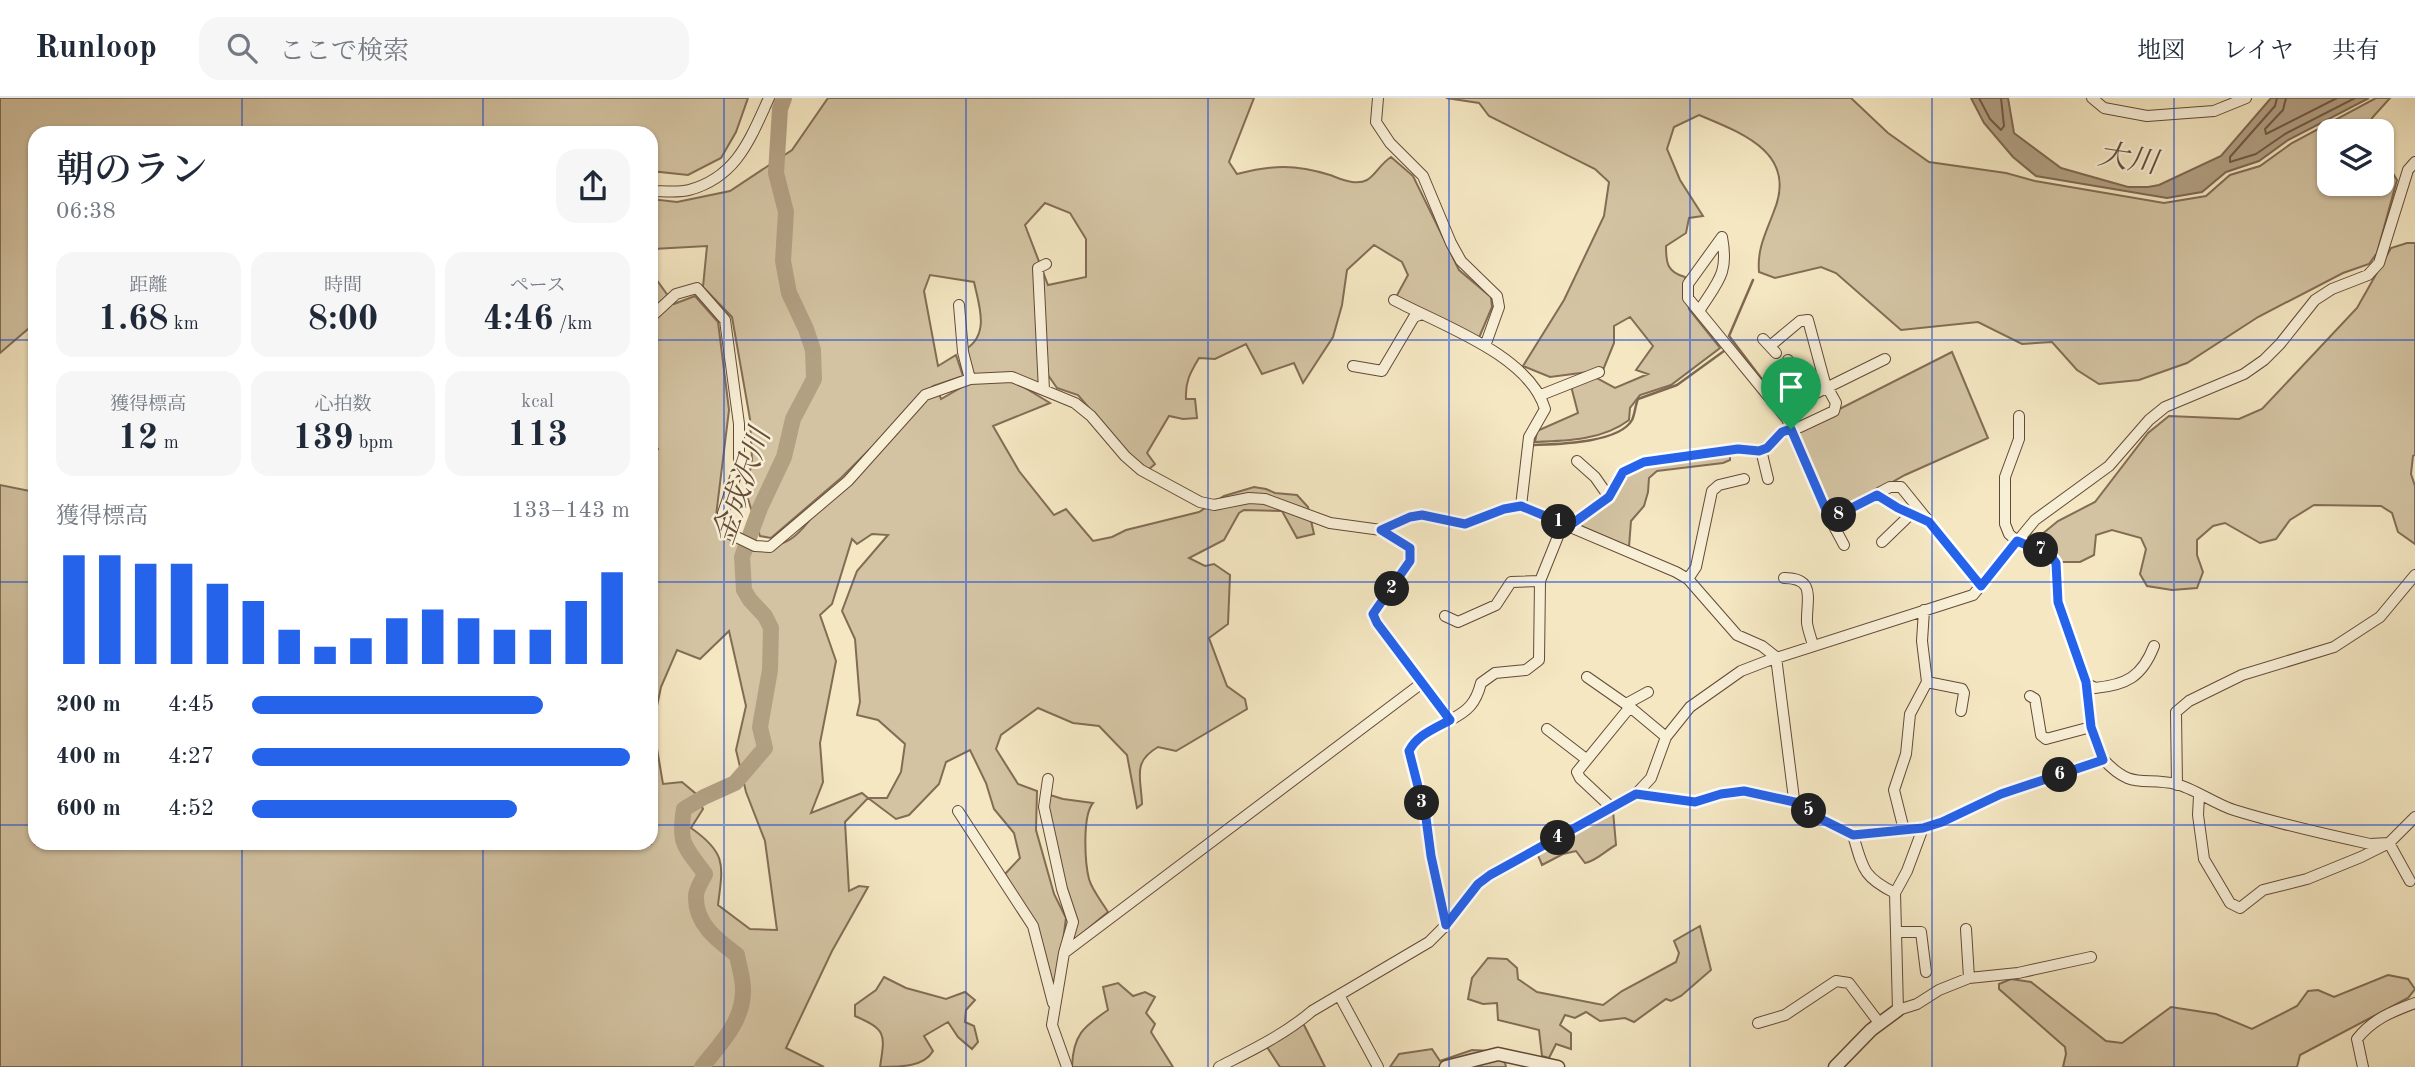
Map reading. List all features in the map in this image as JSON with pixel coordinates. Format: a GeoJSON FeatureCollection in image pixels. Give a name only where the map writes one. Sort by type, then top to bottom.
{"type":"FeatureCollection","features":[{"type":"Feature","properties":{"kind":"street"},"geometry":{"type":"LineString","coordinates":[[658,191],[687,190],[711,181],[736,163],[769,98]]}},
{"type":"Feature","properties":{"kind":"street"},"geometry":{"type":"LineString","coordinates":[[1378,98],[1376,122],[1390,143],[1423,176],[1461,261],[1497,296],[1499,307],[1485,346]]}},
{"type":"Feature","properties":{"kind":"street"},"geometry":{"type":"LineString","coordinates":[[2092,98],[2104,108],[2147,116],[2214,111],[2246,98]]}},
{"type":"Feature","properties":{"kind":"street"},"geometry":{"type":"LineString","coordinates":[[1219,1067],[1275,1038],[1312,1011],[1429,942],[1478,884],[1490,875],[1636,794],[1651,778],[1666,737],[1690,707],[1741,671],[1776,657],[1973,595],[2035,520],[2109,466],[2149,420],[2165,407],[2244,374],[2280,344],[2315,300],[2332,289],[2368,275],[2379,263],[2408,170],[2415,162]]}},
{"type":"Feature","properties":{"kind":"street"},"geometry":{"type":"LineString","coordinates":[[1699,311],[1721,277],[1726,259],[1722,237],[1688,284],[1688,298],[1787,419],[1844,545]]}},
{"type":"Feature","properties":{"kind":"street"},"geometry":{"type":"LineString","coordinates":[[1044,390],[1038,268],[1046,264]]}},
{"type":"Feature","properties":{"kind":"street"},"geometry":{"type":"LineString","coordinates":[[658,311],[676,294],[697,288],[725,320],[739,424],[739,466],[723,513],[726,532],[755,546],[770,547],[848,481],[925,395],[970,379],[1012,377],[1075,403],[1091,416],[1125,456],[1141,470],[1200,502],[1214,505],[1265,499],[1330,523],[1381,530],[1410,548],[1410,561],[1373,614],[1450,720]]}},
{"type":"Feature","properties":{"kind":"street"},"geometry":{"type":"LineString","coordinates":[[1394,300],[1504,358],[1541,395],[1545,410],[1529,437],[1521,506]]}},
{"type":"Feature","properties":{"kind":"street"},"geometry":{"type":"LineString","coordinates":[[959,305],[963,352],[970,379]]}},
{"type":"Feature","properties":{"kind":"street"},"geometry":{"type":"LineString","coordinates":[[1353,366],[1382,371],[1414,317],[1422,314]]}},
{"type":"Feature","properties":{"kind":"street"},"geometry":{"type":"LineString","coordinates":[[1446,925],[1426,818],[1409,751],[1424,734],[1468,710],[1478,696],[1481,683],[1495,673],[1526,670],[1539,660],[1540,581],[1566,525],[1609,497],[1623,472],[1644,462],[1738,449],[1761,450],[1767,448],[1782,432],[1835,411],[1836,403],[1825,383],[1808,320],[1800,321],[1770,346]]}},
{"type":"Feature","properties":{"kind":"street"},"geometry":{"type":"LineString","coordinates":[[1788,360],[1803,396],[1808,397],[1885,359]]}},
{"type":"Feature","properties":{"kind":"street"},"geometry":{"type":"LineString","coordinates":[[1541,395],[1599,372]]}},
{"type":"Feature","properties":{"kind":"street"},"geometry":{"type":"LineString","coordinates":[[2019,416],[2019,439],[2003,489],[2006,503],[2005,524],[2009,534],[2017,541],[2050,555],[2056,563],[2058,602],[2086,682],[2091,727],[2103,760],[2125,778],[2177,785],[2233,810],[2370,844],[2389,843]]}},
{"type":"Feature","properties":{"kind":"street"},"geometry":{"type":"LineString","coordinates":[[1761,450],[1768,478]]}},
{"type":"Feature","properties":{"kind":"street"},"geometry":{"type":"LineString","coordinates":[[1577,461],[1595,477],[1609,497]]}},
{"type":"Feature","properties":{"kind":"street"},"geometry":{"type":"LineString","coordinates":[[1688,579],[1696,567],[1712,491],[1719,485],[1744,479]]}},
{"type":"Feature","properties":{"kind":"street"},"geometry":{"type":"LineString","coordinates":[[1830,519],[1890,487],[1901,487],[1981,586]]}},
{"type":"Feature","properties":{"kind":"street"},"geometry":{"type":"LineString","coordinates":[[1877,495],[1929,522]]}},
{"type":"Feature","properties":{"kind":"street"},"geometry":{"type":"LineString","coordinates":[[1381,530],[1410,517],[1422,515],[1465,524],[1504,509],[1521,506],[1688,579],[1737,635],[1762,646],[1776,657],[1794,799],[1815,816],[1853,835],[1923,828],[1968,811],[2001,794],[2103,760]]}},
{"type":"Feature","properties":{"kind":"street"},"geometry":{"type":"LineString","coordinates":[[1882,542],[1911,514]]}},
{"type":"Feature","properties":{"kind":"street"},"geometry":{"type":"LineString","coordinates":[[2177,785],[2176,712],[2189,701],[2242,675],[2334,647],[2380,617],[2415,575]]}},
{"type":"Feature","properties":{"kind":"street"},"geometry":{"type":"LineString","coordinates":[[1784,578],[1797,578],[1802,581],[1809,594],[1807,626],[1813,645]]}},
{"type":"Feature","properties":{"kind":"street"},"geometry":{"type":"LineString","coordinates":[[1445,616],[1458,622],[1496,605],[1511,582],[1540,581]]}},
{"type":"Feature","properties":{"kind":"street"},"geometry":{"type":"LineString","coordinates":[[1904,830],[1894,790],[1906,754],[1910,714],[1927,682],[1922,641],[1924,610]]}},
{"type":"Feature","properties":{"kind":"street"},"geometry":{"type":"LineString","coordinates":[[2086,682],[2095,688],[2117,686],[2133,678],[2148,661],[2154,646]]}},
{"type":"Feature","properties":{"kind":"street"},"geometry":{"type":"LineString","coordinates":[[1587,677],[1628,705],[1666,737]]}},
{"type":"Feature","properties":{"kind":"street"},"geometry":{"type":"LineString","coordinates":[[1927,682],[1962,689],[1965,693],[1961,711]]}},
{"type":"Feature","properties":{"kind":"street"},"geometry":{"type":"LineString","coordinates":[[1064,953],[1422,683]]}},
{"type":"Feature","properties":{"kind":"street"},"geometry":{"type":"LineString","coordinates":[[1612,808],[1577,772],[1628,705],[1648,692]]}},
{"type":"Feature","properties":{"kind":"street"},"geometry":{"type":"LineString","coordinates":[[2030,696],[2035,699],[2041,735],[2046,739],[2091,727]]}},
{"type":"Feature","properties":{"kind":"street"},"geometry":{"type":"LineString","coordinates":[[1547,729],[1586,760]]}},
{"type":"Feature","properties":{"kind":"street"},"geometry":{"type":"LineString","coordinates":[[1048,779],[1044,807],[1062,889],[1073,922],[1064,953],[1052,1025],[1066,1067]]}},
{"type":"Feature","properties":{"kind":"street"},"geometry":{"type":"LineString","coordinates":[[1636,794],[1695,802],[1721,794],[1744,791],[1799,803]]}},
{"type":"Feature","properties":{"kind":"street"},"geometry":{"type":"LineString","coordinates":[[2199,796],[2198,815],[2204,859],[2230,903],[2240,908],[2263,890],[2307,879],[2389,843],[2415,817]]}},
{"type":"Feature","properties":{"kind":"street"},"geometry":{"type":"LineString","coordinates":[[958,811],[1033,926],[1055,1011]]}},
{"type":"Feature","properties":{"kind":"street"},"geometry":{"type":"LineString","coordinates":[[1898,1010],[1895,893],[1907,871],[1923,828]]}},
{"type":"Feature","properties":{"kind":"street"},"geometry":{"type":"LineString","coordinates":[[1853,835],[1863,868],[1875,883],[1895,893]]}},
{"type":"Feature","properties":{"kind":"street"},"geometry":{"type":"LineString","coordinates":[[2389,843],[2410,881]]}},
{"type":"Feature","properties":{"kind":"street"},"geometry":{"type":"LineString","coordinates":[[1966,929],[1969,978]]}},
{"type":"Feature","properties":{"kind":"street"},"geometry":{"type":"LineString","coordinates":[[1896,932],[1921,932],[1926,972]]}},
{"type":"Feature","properties":{"kind":"street"},"geometry":{"type":"LineString","coordinates":[[1835,1067],[1863,1038],[1898,1010],[1917,1004],[1939,990],[1969,978],[2018,974],[2091,957]]}},
{"type":"Feature","properties":{"kind":"street"},"geometry":{"type":"LineString","coordinates":[[1758,1023],[1785,1015],[1836,981],[1849,983],[1880,1024]]}},
{"type":"Feature","properties":{"kind":"street"},"geometry":{"type":"LineString","coordinates":[[1339,995],[1378,1067]]}},
{"type":"Feature","properties":{"kind":"street"},"geometry":{"type":"LineString","coordinates":[[2363,1067],[2357,1039],[2366,1028],[2386,1014],[2415,1003]]}},
{"type":"Feature","properties":{"kind":"street"},"geometry":{"type":"LineString","coordinates":[[1446,1067],[1498,1054],[1558,1067]]}},
{"type":"Feature","properties":{"kind":"shaded area"},"geometry":{"type":"Polygon","coordinates":[[[0,98],[748,98],[736,132],[721,158],[688,175],[658,172],[658,126],[28,126],[28,329],[0,353],[0,98]]]}},
{"type":"Feature","properties":{"kind":"shaded area"},"geometry":{"type":"Polygon","coordinates":[[[828,98],[1254,98],[1229,162],[1237,174],[1273,167],[1294,167],[1348,181],[1363,182],[1391,157],[1413,176],[1459,270],[1491,297],[1492,307],[1478,340],[1396,297],[1408,275],[1402,262],[1374,245],[1347,270],[1342,305],[1333,337],[1303,383],[1294,363],[1262,374],[1246,344],[1215,359],[1199,358],[1186,388],[1186,399],[1195,399],[1197,418],[1169,416],[1147,453],[1155,464],[1148,470],[1129,454],[1078,395],[1057,388],[1041,365],[1040,385],[973,375],[966,349],[978,335],[981,318],[974,282],[930,275],[924,291],[938,366],[956,355],[963,376],[933,386],[841,478],[771,538],[760,536],[746,493],[752,460],[750,419],[732,317],[703,287],[707,246],[658,249],[658,200],[677,202],[730,191],[792,150],[828,98]],[[1045,203],[1025,225],[1048,285],[1086,277],[1086,239],[1070,213],[1045,203]]]}},
{"type":"Feature","properties":{"kind":"shaded area"},"geometry":{"type":"Polygon","coordinates":[[[1446,98],[1851,98],[1888,133],[1929,162],[2006,173],[2035,181],[2164,203],[2206,196],[2230,175],[2260,166],[2292,143],[2317,130],[2317,196],[2393,196],[2377,253],[2369,264],[2343,273],[2258,317],[2187,363],[2139,380],[2099,384],[2077,370],[2052,342],[2022,344],[1978,322],[1901,330],[1836,273],[1821,267],[1775,278],[1759,272],[1761,248],[1779,191],[1778,174],[1772,160],[1762,148],[1732,129],[1699,115],[1674,127],[1667,149],[1680,180],[1703,216],[1689,218],[1686,233],[1666,246],[1666,257],[1671,269],[1685,277],[1689,309],[1720,348],[1671,385],[1640,395],[1630,408],[1629,420],[1619,427],[1584,438],[1535,442],[1537,431],[1578,413],[1571,386],[1595,377],[1615,388],[1648,374],[1636,370],[1653,346],[1630,317],[1614,326],[1614,343],[1603,370],[1550,377],[1523,366],[1564,300],[1604,216],[1609,182],[1595,169],[1489,116],[1479,103],[1446,98]]]}},
{"type":"Feature","properties":{"kind":"shaded area"},"geometry":{"type":"Polygon","coordinates":[[[2376,98],[2390,98],[2372,118],[2337,119],[2376,98]]]}},
{"type":"Feature","properties":{"kind":"shaded area"},"geometry":{"type":"Polygon","coordinates":[[[2415,243],[2415,455],[2411,474],[2415,486],[2415,544],[2398,532],[2392,513],[2381,506],[2314,505],[2290,520],[2276,539],[2260,543],[2225,523],[2213,526],[2197,540],[2197,555],[2203,572],[2197,588],[2172,590],[2147,586],[2140,574],[2146,549],[2141,538],[2112,530],[2096,535],[2094,555],[2080,562],[2062,562],[2048,546],[2040,543],[2041,535],[2058,521],[2095,502],[2148,433],[2169,416],[2239,419],[2262,409],[2357,308],[2391,248],[2415,243]]]}},
{"type":"Feature","properties":{"kind":"shaded area"},"geometry":{"type":"Polygon","coordinates":[[[658,282],[674,304],[695,296],[718,322],[729,410],[715,524],[751,550],[773,547],[797,535],[817,510],[930,394],[938,391],[941,399],[969,383],[1012,380],[1050,403],[993,426],[1019,471],[1054,515],[1066,509],[1093,541],[1199,512],[1224,496],[1254,487],[1297,495],[1308,507],[1314,534],[1297,538],[1282,511],[1244,510],[1239,513],[1224,540],[1189,558],[1205,566],[1214,564],[1230,575],[1228,624],[1209,638],[1227,686],[1245,699],[1247,709],[1176,751],[1158,747],[1144,758],[1140,771],[1142,804],[1137,808],[1127,755],[1099,726],[1073,723],[1038,708],[1001,735],[996,749],[1018,784],[1037,791],[1036,830],[1054,894],[1066,918],[1056,995],[1038,928],[1005,874],[1020,858],[1014,833],[994,809],[986,783],[970,750],[946,762],[939,784],[909,815],[896,819],[868,798],[845,822],[849,891],[859,886],[868,887],[832,951],[786,1048],[824,1067],[0,1067],[0,485],[28,491],[28,850],[658,850],[658,754],[663,784],[682,782],[695,793],[703,809],[691,828],[711,845],[720,861],[718,905],[750,929],[777,930],[765,841],[746,792],[736,750],[746,706],[729,631],[700,659],[677,650],[661,687],[658,701],[658,282]],[[872,534],[857,544],[852,539],[832,604],[820,615],[836,661],[820,743],[823,782],[811,813],[862,793],[868,798],[887,798],[901,772],[905,744],[878,720],[857,715],[860,702],[855,639],[842,611],[857,571],[888,535],[872,534]]]}},
{"type":"Feature","properties":{"kind":"shaded area"},"geometry":{"type":"Polygon","coordinates":[[[1952,352],[1988,438],[1905,475],[1838,513],[1827,509],[1796,431],[1952,352]]]}},
{"type":"Feature","properties":{"kind":"shaded area"},"geometry":{"type":"Polygon","coordinates":[[[1730,456],[1730,460],[1657,471],[1649,478],[1644,506],[1631,521],[1629,547],[1583,527],[1580,523],[1634,468],[1730,456]]]}},
{"type":"Feature","properties":{"kind":"shaded area"},"geometry":{"type":"Polygon","coordinates":[[[1050,795],[1093,803],[1086,829],[1088,872],[1092,887],[1108,912],[1072,942],[1048,808],[1050,795]]]}},
{"type":"Feature","properties":{"kind":"shaded area"},"geometry":{"type":"Polygon","coordinates":[[[1613,811],[1616,845],[1589,862],[1585,863],[1576,851],[1563,854],[1542,865],[1537,853],[1613,811]]]}},
{"type":"Feature","properties":{"kind":"shaded area"},"geometry":{"type":"Polygon","coordinates":[[[1700,926],[1711,970],[1681,996],[1671,1001],[1666,999],[1634,1022],[1625,1018],[1600,1021],[1586,1012],[1575,1018],[1565,1015],[1560,1025],[1571,1033],[1571,1049],[1556,1044],[1549,1058],[1542,1056],[1539,1030],[1498,1020],[1497,1003],[1483,1004],[1468,999],[1472,978],[1488,958],[1507,959],[1517,968],[1518,979],[1537,992],[1603,1005],[1622,991],[1676,962],[1679,953],[1674,941],[1700,926]]]}},
{"type":"Feature","properties":{"kind":"shaded area"},"geometry":{"type":"Polygon","coordinates":[[[2388,975],[2408,979],[2415,989],[2408,998],[2300,1055],[2297,1067],[2063,1067],[2065,1047],[1999,989],[1999,984],[2011,979],[2031,982],[2106,1041],[2122,1043],[2171,1007],[2216,1014],[2252,1029],[2297,1006],[2308,991],[2318,990],[2334,997],[2388,975]]]}},
{"type":"Feature","properties":{"kind":"shaded area"},"geometry":{"type":"Polygon","coordinates":[[[884,977],[906,988],[946,999],[965,992],[975,1000],[966,1010],[965,1022],[974,1026],[978,1042],[972,1049],[958,1037],[948,1022],[924,1036],[933,1051],[924,1060],[903,1066],[880,1067],[883,1047],[881,1034],[873,1025],[855,1016],[855,1005],[876,990],[884,977]]]}},
{"type":"Feature","properties":{"kind":"shaded area"},"geometry":{"type":"Polygon","coordinates":[[[1118,983],[1133,996],[1145,992],[1155,997],[1146,1013],[1155,1024],[1151,1032],[1173,1067],[1072,1067],[1077,1039],[1086,1027],[1108,1010],[1103,987],[1118,983]]]}},
{"type":"Feature","properties":{"kind":"shaded area"},"geometry":{"type":"Polygon","coordinates":[[[1303,1023],[1325,1067],[1280,1067],[1267,1047],[1303,1023]]]}},
{"type":"Feature","properties":{"kind":"shaded area"},"geometry":{"type":"Polygon","coordinates":[[[1432,1049],[1440,1061],[1472,1050],[1492,1051],[1506,1067],[1390,1067],[1399,1054],[1432,1049]]]}},
{"type":"Feature","properties":{"kind":"water"},"geometry":{"type":"Polygon","coordinates":[[[1971,98],[2008,98],[2014,133],[2061,168],[2128,187],[2148,187],[2159,185],[2221,156],[2271,98],[2369,98],[2328,119],[2317,119],[2317,125],[2288,140],[2259,161],[2226,172],[2202,192],[2167,198],[2036,176],[2013,157],[1984,123],[1971,98]]]}},
{"type":"Feature","properties":{"kind":"waterway","name":"金成沢川"},"geometry":{"type":"LineString","coordinates":[[702,1067],[735,1022],[740,1011],[743,985],[737,955],[715,937],[699,915],[696,893],[705,874],[688,851],[683,838],[684,809],[735,783],[765,748],[760,727],[770,670],[771,628],[744,590],[742,557],[760,508],[784,457],[793,419],[814,379],[813,350],[789,293],[783,261],[786,212],[776,173],[780,109],[784,98]]}},
{"type":"Feature","properties":{"kind":"waterway"},"geometry":{"type":"LineString","coordinates":[[1753,280],[1729,336],[1786,411]]}},
{"type":"Feature","properties":{"kind":"waterway"},"geometry":{"type":"LineString","coordinates":[[1534,445],[1587,441],[1615,433],[1625,428],[1632,420],[1638,399],[1677,385],[1724,351]]}},
{"type":"Feature","properties":{"kind":"route"},"geometry":{"type":"LineString","coordinates":[[1791,429],[1830,519],[1877,495],[1929,522],[1981,586],[2017,541],[2050,555],[2056,563],[2058,602],[2086,682],[2091,727],[2103,760],[2001,794],[1968,811],[1923,828],[1853,835],[1815,816],[1799,803],[1744,791],[1721,794],[1695,802],[1636,794],[1490,875],[1478,884],[1446,925],[1426,818],[1409,760],[1409,751],[1424,734],[1450,720],[1373,614],[1410,561],[1410,548],[1381,530],[1410,517],[1422,515],[1465,524],[1504,509],[1521,506],[1569,526],[1609,497],[1623,472],[1644,462],[1738,449],[1759,451],[1767,448],[1782,432],[1791,429]]}},
{"type":"Feature","properties":{"kind":"water label","name":"大川"},"geometry":{"type":"Point","coordinates":[2128,158]}}]}
